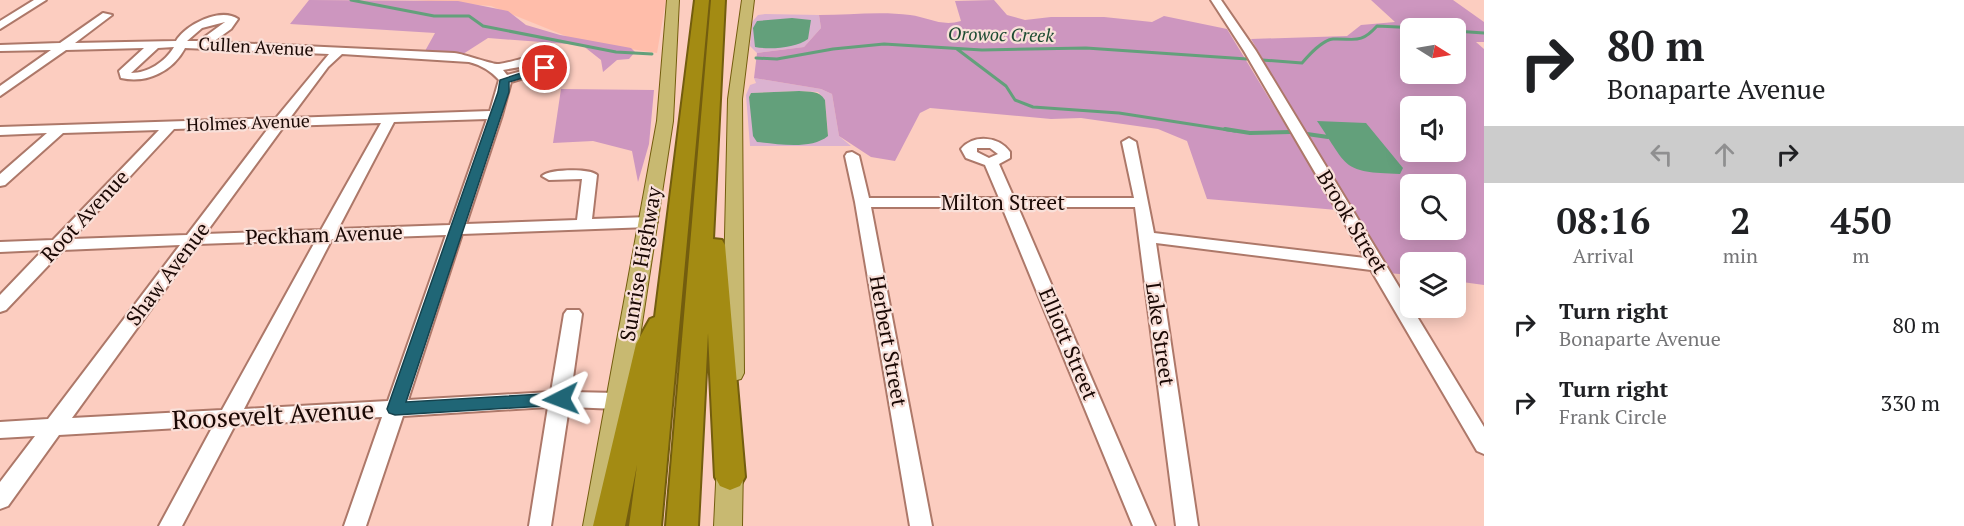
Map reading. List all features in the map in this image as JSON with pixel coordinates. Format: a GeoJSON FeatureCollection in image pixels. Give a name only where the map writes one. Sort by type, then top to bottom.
{"type":"FeatureCollection","features":[{"type":"Feature","properties":{"kind":"highway","name":"Sunrise Highway"},"geometry":{"type":"LineString","coordinates":[[645,526],[702,0]]}},
{"type":"Feature","properties":{"kind":"highway"},"geometry":{"type":"LineString","coordinates":[[682,526],[718,0]]}},
{"type":"Feature","properties":{"kind":"highway"},"geometry":{"type":"LineString","coordinates":[[705,191],[714,246],[730,477]]}},
{"type":"Feature","properties":{"kind":"highway"},"geometry":{"type":"LineString","coordinates":[[609,526],[650,344],[669,304]]}},
{"type":"Feature","properties":{"kind":"main road","name":"Sunrise Highway"},"geometry":{"type":"LineString","coordinates":[[597,526],[665,121],[673,0]]}},
{"type":"Feature","properties":{"kind":"main road"},"geometry":{"type":"LineString","coordinates":[[728,526],[735,285],[735,99],[748,0]]}},
{"type":"Feature","properties":{"kind":"street"},"geometry":{"type":"LineString","coordinates":[[0,26],[41,0]]}},
{"type":"Feature","properties":{"kind":"street","name":"Brook Street"},"geometry":{"type":"LineString","coordinates":[[1216,0],[1484,445]]}},
{"type":"Feature","properties":{"kind":"street"},"geometry":{"type":"LineString","coordinates":[[0,92],[107,15]]}},
{"type":"Feature","properties":{"kind":"street"},"geometry":{"type":"LineString","coordinates":[[156,44],[125,71],[125,75],[137,77],[150,73],[176,54],[182,38],[209,21],[222,17],[233,19],[227,27],[203,44]]}},
{"type":"Feature","properties":{"kind":"street","name":"Cullen Avenue"},"geometry":{"type":"LineString","coordinates":[[0,48],[203,44],[470,58],[500,74],[496,115]]}},
{"type":"Feature","properties":{"kind":"street","name":"Shaw Avenue"},"geometry":{"type":"LineString","coordinates":[[0,499],[280,122],[324,65],[339,51]]}},
{"type":"Feature","properties":{"kind":"street"},"geometry":{"type":"LineString","coordinates":[[355,526],[496,115]]}},
{"type":"Feature","properties":{"kind":"street","name":"Holmes Avenue"},"geometry":{"type":"LineString","coordinates":[[0,131],[496,115]]}},
{"type":"Feature","properties":{"kind":"street"},"geometry":{"type":"LineString","coordinates":[[170,526],[389,119]]}},
{"type":"Feature","properties":{"kind":"street","name":"Root Avenue"},"geometry":{"type":"LineString","coordinates":[[0,306],[171,125]]}},
{"type":"Feature","properties":{"kind":"street"},"geometry":{"type":"LineString","coordinates":[[0,182],[60,129]]}},
{"type":"Feature","properties":{"kind":"street","name":"Lake Street"},"geometry":{"type":"LineString","coordinates":[[1129,142],[1142,203],[1187,526]]}},
{"type":"Feature","properties":{"kind":"street","name":"Herbert Street"},"geometry":{"type":"LineString","coordinates":[[852,156],[863,202],[921,526]]}},
{"type":"Feature","properties":{"kind":"street","name":"Elliott Street"},"geometry":{"type":"LineString","coordinates":[[991,162],[1144,526]]}},
{"type":"Feature","properties":{"kind":"street"},"geometry":{"type":"LineString","coordinates":[[549,176],[590,175],[584,224]]}},
{"type":"Feature","properties":{"kind":"street","name":"Milton Street"},"geometry":{"type":"LineString","coordinates":[[863,202],[1142,203]]}},
{"type":"Feature","properties":{"kind":"street","name":"Peckham Avenue"},"geometry":{"type":"LineString","coordinates":[[0,247],[649,222]]}},
{"type":"Feature","properties":{"kind":"street"},"geometry":{"type":"LineString","coordinates":[[1147,237],[1377,265]]}},
{"type":"Feature","properties":{"kind":"street"},"geometry":{"type":"LineString","coordinates":[[540,526],[573,314]]}},
{"type":"Feature","properties":{"kind":"street","name":"Roosevelt Avenue"},"geometry":{"type":"LineString","coordinates":[[0,430],[561,399],[617,401]]}},
{"type":"Feature","properties":{"kind":"shaded area"},"geometry":{"type":"Polygon","coordinates":[[[309,0],[458,1],[508,11],[526,25],[560,35],[631,48],[635,52],[629,59],[617,60],[603,72],[601,60],[582,45],[488,38],[463,54],[425,51],[435,33],[290,24],[309,0]]]}},
{"type":"Feature","properties":{"kind":"shaded area"},"geometry":{"type":"Polygon","coordinates":[[[415,0],[666,0],[657,53],[578,41],[491,6],[415,0]]]}},
{"type":"Feature","properties":{"kind":"shaded area"},"geometry":{"type":"Polygon","coordinates":[[[994,0],[1007,15],[1025,20],[1051,17],[1104,17],[1152,22],[1164,16],[1227,29],[1337,210],[1207,199],[1187,141],[1158,129],[1081,118],[1051,119],[930,108],[920,113],[895,161],[871,157],[839,136],[832,94],[821,89],[754,78],[757,53],[804,47],[821,28],[819,15],[899,14],[954,23],[961,21],[955,1],[994,0]]]}},
{"type":"Feature","properties":{"kind":"shaded area"},"geometry":{"type":"Polygon","coordinates":[[[1371,0],[1453,0],[1484,22],[1484,42],[1476,42],[1484,49],[1484,285],[1466,283],[1466,252],[1400,252],[1400,274],[1388,273],[1251,39],[1347,36],[1361,25],[1395,22],[1371,0]]]}},
{"type":"Feature","properties":{"kind":"shaded area"},"geometry":{"type":"Polygon","coordinates":[[[758,15],[819,15],[821,28],[804,47],[757,53],[750,46],[752,22],[758,15]]]}},
{"type":"Feature","properties":{"kind":"shaded area"},"geometry":{"type":"Polygon","coordinates":[[[792,18],[811,20],[808,39],[783,48],[755,47],[753,28],[757,21],[792,18]]]}},
{"type":"Feature","properties":{"kind":"shaded area"},"geometry":{"type":"Polygon","coordinates":[[[754,78],[821,89],[832,94],[839,136],[851,146],[750,146],[746,95],[750,85],[756,83],[754,78]],[[818,92],[751,93],[749,97],[777,144],[810,143],[828,134],[825,100],[818,92]]]}},
{"type":"Feature","properties":{"kind":"shaded area"},"geometry":{"type":"Polygon","coordinates":[[[561,89],[654,90],[649,144],[638,182],[632,151],[593,141],[553,143],[561,89]]]}},
{"type":"Feature","properties":{"kind":"shaded area"},"geometry":{"type":"Polygon","coordinates":[[[799,91],[817,93],[825,100],[828,136],[804,145],[757,142],[753,136],[749,97],[751,93],[799,91]]]}},
{"type":"Feature","properties":{"kind":"shaded area"},"geometry":{"type":"Polygon","coordinates":[[[1317,121],[1366,123],[1403,168],[1400,174],[1356,169],[1348,164],[1317,121]]]}},
{"type":"Feature","properties":{"kind":"waterway","name":"Orowoc Creek"},"geometry":{"type":"LineString","coordinates":[[351,0],[434,16],[469,16],[483,26],[616,52],[652,54]]}},
{"type":"Feature","properties":{"kind":"waterway","name":"Orowoc Creek"},"geometry":{"type":"LineString","coordinates":[[1262,60],[1302,63],[1316,48],[1329,40],[1361,38],[1377,26],[1400,27]]}},
{"type":"Feature","properties":{"kind":"waterway","name":"Orowoc Creek"},"geometry":{"type":"LineString","coordinates":[[1466,32],[1484,33]]}},
{"type":"Feature","properties":{"kind":"waterway","name":"Orowoc Creek"},"geometry":{"type":"LineString","coordinates":[[756,58],[777,59],[833,49],[884,44],[982,50],[1086,48],[1247,59]]}},
{"type":"Feature","properties":{"kind":"waterway"},"geometry":{"type":"LineString","coordinates":[[957,49],[1006,86],[1015,100],[1033,107],[1119,113],[1235,131]]}},
{"type":"Feature","properties":{"kind":"waterway"},"geometry":{"type":"LineString","coordinates":[[1225,129],[1250,133],[1290,132]]}},
{"type":"Feature","properties":{"kind":"waterway"},"geometry":{"type":"LineString","coordinates":[[1307,134],[1328,137]]}},
{"type":"Feature","properties":{"kind":"route"},"geometry":{"type":"LineString","coordinates":[[545,68],[505,80],[504,92],[395,409],[561,399]]}}]}
